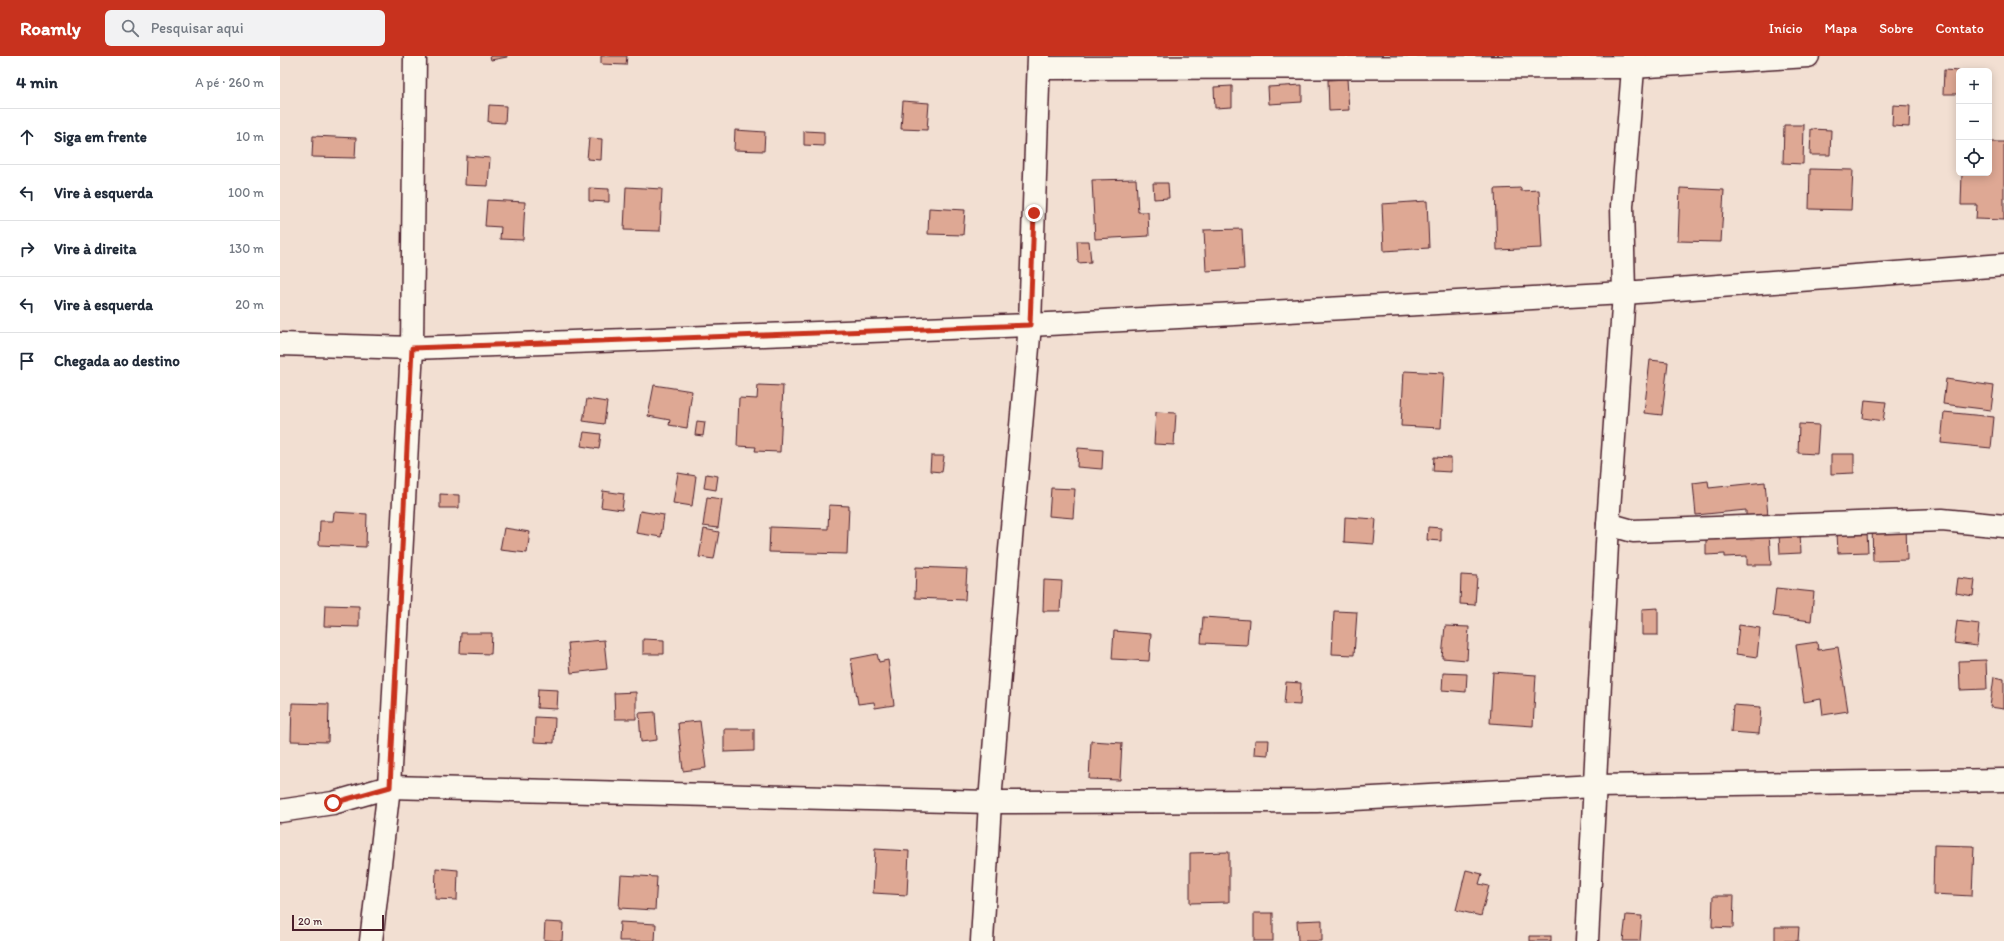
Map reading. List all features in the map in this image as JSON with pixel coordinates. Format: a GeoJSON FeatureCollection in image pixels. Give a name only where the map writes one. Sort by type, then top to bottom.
{"type":"FeatureCollection","features":[{"type":"Feature","properties":{"kind":"street"},"geometry":{"type":"LineString","coordinates":[[371,941],[390,787],[412,348],[415,56]]}},
{"type":"Feature","properties":{"kind":"street"},"geometry":{"type":"LineString","coordinates":[[982,941],[990,802],[1009,561],[1030,325],[1039,62],[1633,62],[1808,56]]}},
{"type":"Feature","properties":{"kind":"street"},"geometry":{"type":"LineString","coordinates":[[1587,941],[1608,524],[1624,293],[1622,206],[1633,62]]}},
{"type":"Feature","properties":{"kind":"street"},"geometry":{"type":"LineString","coordinates":[[280,344],[412,348],[1030,325],[1624,293],[2004,265]]}},
{"type":"Feature","properties":{"kind":"street"},"geometry":{"type":"LineString","coordinates":[[1608,524],[1634,531],[1942,520],[2004,526]]}},
{"type":"Feature","properties":{"kind":"street"},"geometry":{"type":"LineString","coordinates":[[280,811],[333,803],[390,787],[990,802],[1317,801],[1595,786],[2004,780]]}},
{"type":"Feature","properties":{"kind":"building"},"geometry":{"type":"Polygon","coordinates":[[[490,56],[507,56],[507,57],[491,60],[490,56]]]}},
{"type":"Feature","properties":{"kind":"building"},"geometry":{"type":"Polygon","coordinates":[[[601,56],[627,56],[626,65],[601,64],[601,56]]]}},
{"type":"Feature","properties":{"kind":"building"},"geometry":{"type":"Polygon","coordinates":[[[1944,70],[1956,71],[1956,94],[1943,94],[1944,70]]]}},
{"type":"Feature","properties":{"kind":"building"},"geometry":{"type":"Polygon","coordinates":[[[1347,79],[1349,110],[1329,111],[1328,80],[1347,79]]]}},
{"type":"Feature","properties":{"kind":"building"},"geometry":{"type":"Polygon","coordinates":[[[1302,85],[1302,102],[1269,104],[1268,87],[1302,85]]]}},
{"type":"Feature","properties":{"kind":"building"},"geometry":{"type":"Polygon","coordinates":[[[1232,86],[1232,107],[1215,108],[1214,87],[1232,86]]]}},
{"type":"Feature","properties":{"kind":"building"},"geometry":{"type":"Polygon","coordinates":[[[903,101],[929,103],[927,130],[901,129],[903,101]]]}},
{"type":"Feature","properties":{"kind":"building"},"geometry":{"type":"Polygon","coordinates":[[[489,105],[506,106],[505,123],[488,122],[489,105]]]}},
{"type":"Feature","properties":{"kind":"building"},"geometry":{"type":"Polygon","coordinates":[[[1893,105],[1910,106],[1909,127],[1892,126],[1893,105]]]}},
{"type":"Feature","properties":{"kind":"building"},"geometry":{"type":"Polygon","coordinates":[[[1784,125],[1804,125],[1803,164],[1783,163],[1784,125]]]}},
{"type":"Feature","properties":{"kind":"building"},"geometry":{"type":"Polygon","coordinates":[[[1811,129],[1831,130],[1830,155],[1810,155],[1811,129]]]}},
{"type":"Feature","properties":{"kind":"building"},"geometry":{"type":"Polygon","coordinates":[[[735,130],[765,132],[764,151],[734,150],[735,130]]]}},
{"type":"Feature","properties":{"kind":"building"},"geometry":{"type":"Polygon","coordinates":[[[804,131],[824,132],[824,146],[804,145],[804,131]]]}},
{"type":"Feature","properties":{"kind":"building"},"geometry":{"type":"Polygon","coordinates":[[[313,136],[356,138],[355,158],[312,157],[313,136]]]}},
{"type":"Feature","properties":{"kind":"building"},"geometry":{"type":"Polygon","coordinates":[[[589,138],[602,139],[601,160],[587,159],[589,138]]]}},
{"type":"Feature","properties":{"kind":"building"},"geometry":{"type":"Polygon","coordinates":[[[1992,142],[2004,142],[2004,220],[1976,219],[1977,205],[1961,205],[1962,176],[1992,176],[1992,142]]]}},
{"type":"Feature","properties":{"kind":"building"},"geometry":{"type":"Polygon","coordinates":[[[466,156],[490,158],[488,186],[465,185],[466,156]]]}},
{"type":"Feature","properties":{"kind":"building"},"geometry":{"type":"Polygon","coordinates":[[[1810,169],[1853,170],[1851,210],[1809,209],[1810,169]]]}},
{"type":"Feature","properties":{"kind":"building"},"geometry":{"type":"Polygon","coordinates":[[[1136,179],[1138,212],[1148,212],[1149,236],[1095,239],[1092,180],[1136,179]]]}},
{"type":"Feature","properties":{"kind":"building"},"geometry":{"type":"Polygon","coordinates":[[[1153,183],[1168,183],[1169,198],[1154,199],[1153,183]]]}},
{"type":"Feature","properties":{"kind":"building"},"geometry":{"type":"Polygon","coordinates":[[[626,187],[662,189],[660,231],[624,230],[626,187]]]}},
{"type":"Feature","properties":{"kind":"building"},"geometry":{"type":"Polygon","coordinates":[[[589,188],[609,189],[609,202],[589,201],[589,188]]]}},
{"type":"Feature","properties":{"kind":"building"},"geometry":{"type":"Polygon","coordinates":[[[1521,188],[1521,191],[1539,190],[1542,248],[1497,250],[1495,189],[1521,188]]]}},
{"type":"Feature","properties":{"kind":"building"},"geometry":{"type":"Polygon","coordinates":[[[1680,188],[1724,190],[1721,242],[1678,241],[1680,188]]]}},
{"type":"Feature","properties":{"kind":"building"},"geometry":{"type":"Polygon","coordinates":[[[487,200],[525,202],[523,240],[500,239],[501,227],[485,226],[487,200]]]}},
{"type":"Feature","properties":{"kind":"building"},"geometry":{"type":"Polygon","coordinates":[[[1427,201],[1429,248],[1384,251],[1382,204],[1427,201]]]}},
{"type":"Feature","properties":{"kind":"building"},"geometry":{"type":"Polygon","coordinates":[[[929,208],[965,210],[963,235],[928,234],[929,208]]]}},
{"type":"Feature","properties":{"kind":"building"},"geometry":{"type":"Polygon","coordinates":[[[1242,229],[1244,269],[1206,271],[1204,230],[1242,229]]]}},
{"type":"Feature","properties":{"kind":"building"},"geometry":{"type":"Polygon","coordinates":[[[1077,241],[1089,241],[1091,262],[1078,263],[1077,241]]]}},
{"type":"Feature","properties":{"kind":"building"},"geometry":{"type":"Polygon","coordinates":[[[1650,360],[1668,362],[1662,415],[1644,413],[1650,360]]]}},
{"type":"Feature","properties":{"kind":"building"},"geometry":{"type":"Polygon","coordinates":[[[1404,371],[1444,373],[1441,428],[1401,426],[1404,371]]]}},
{"type":"Feature","properties":{"kind":"building"},"geometry":{"type":"Polygon","coordinates":[[[1946,379],[1994,386],[1991,410],[1943,404],[1946,379]]]}},
{"type":"Feature","properties":{"kind":"building"},"geometry":{"type":"Polygon","coordinates":[[[654,385],[692,391],[687,428],[669,425],[670,420],[648,416],[654,385]]]}},
{"type":"Feature","properties":{"kind":"building"},"geometry":{"type":"Polygon","coordinates":[[[758,385],[783,386],[780,452],[755,451],[756,447],[737,446],[739,398],[757,399],[758,385]]]}},
{"type":"Feature","properties":{"kind":"building"},"geometry":{"type":"Polygon","coordinates":[[[587,399],[607,402],[604,424],[583,421],[587,399]]]}},
{"type":"Feature","properties":{"kind":"building"},"geometry":{"type":"Polygon","coordinates":[[[1865,400],[1886,402],[1883,421],[1863,418],[1865,400]]]}},
{"type":"Feature","properties":{"kind":"building"},"geometry":{"type":"Polygon","coordinates":[[[1156,412],[1176,413],[1174,445],[1154,444],[1156,412]]]}},
{"type":"Feature","properties":{"kind":"building"},"geometry":{"type":"Polygon","coordinates":[[[1944,412],[1994,417],[1991,448],[1941,443],[1944,412]]]}},
{"type":"Feature","properties":{"kind":"building"},"geometry":{"type":"Polygon","coordinates":[[[697,421],[705,422],[703,436],[695,435],[697,421]]]}},
{"type":"Feature","properties":{"kind":"building"},"geometry":{"type":"Polygon","coordinates":[[[1799,424],[1819,425],[1817,454],[1798,453],[1799,424]]]}},
{"type":"Feature","properties":{"kind":"building"},"geometry":{"type":"Polygon","coordinates":[[[584,432],[601,434],[599,449],[581,446],[584,432]]]}},
{"type":"Feature","properties":{"kind":"building"},"geometry":{"type":"Polygon","coordinates":[[[1078,448],[1103,450],[1102,469],[1077,467],[1078,448]]]}},
{"type":"Feature","properties":{"kind":"building"},"geometry":{"type":"Polygon","coordinates":[[[1831,454],[1854,454],[1854,473],[1831,474],[1831,454]]]}},
{"type":"Feature","properties":{"kind":"building"},"geometry":{"type":"Polygon","coordinates":[[[931,456],[944,456],[942,472],[930,471],[931,456]]]}},
{"type":"Feature","properties":{"kind":"building"},"geometry":{"type":"Polygon","coordinates":[[[1434,457],[1451,458],[1451,472],[1433,471],[1434,457]]]}},
{"type":"Feature","properties":{"kind":"building"},"geometry":{"type":"Polygon","coordinates":[[[678,473],[696,476],[692,506],[673,503],[678,473]]]}},
{"type":"Feature","properties":{"kind":"building"},"geometry":{"type":"Polygon","coordinates":[[[706,474],[718,476],[716,490],[704,488],[706,474]]]}},
{"type":"Feature","properties":{"kind":"building"},"geometry":{"type":"Polygon","coordinates":[[[1708,481],[1709,488],[1765,482],[1768,516],[1746,518],[1746,510],[1696,515],[1693,483],[1708,481]]]}},
{"type":"Feature","properties":{"kind":"building"},"geometry":{"type":"Polygon","coordinates":[[[1051,488],[1075,489],[1073,518],[1049,516],[1051,488]]]}},
{"type":"Feature","properties":{"kind":"building"},"geometry":{"type":"Polygon","coordinates":[[[603,491],[624,494],[622,510],[601,507],[603,491]]]}},
{"type":"Feature","properties":{"kind":"building"},"geometry":{"type":"Polygon","coordinates":[[[440,494],[459,495],[459,508],[440,508],[440,494]]]}},
{"type":"Feature","properties":{"kind":"building"},"geometry":{"type":"Polygon","coordinates":[[[707,497],[722,499],[718,528],[703,526],[707,497]]]}},
{"type":"Feature","properties":{"kind":"building"},"geometry":{"type":"Polygon","coordinates":[[[829,505],[849,506],[847,554],[769,552],[770,527],[828,529],[829,505]]]}},
{"type":"Feature","properties":{"kind":"building"},"geometry":{"type":"Polygon","coordinates":[[[640,511],[664,515],[661,537],[636,533],[640,511]]]}},
{"type":"Feature","properties":{"kind":"building"},"geometry":{"type":"Polygon","coordinates":[[[334,512],[367,514],[366,547],[319,545],[320,521],[333,521],[334,512]]]}},
{"type":"Feature","properties":{"kind":"building"},"geometry":{"type":"Polygon","coordinates":[[[1345,517],[1376,519],[1374,544],[1344,542],[1345,517]]]}},
{"type":"Feature","properties":{"kind":"building"},"geometry":{"type":"Polygon","coordinates":[[[1906,525],[1907,560],[1873,561],[1872,526],[1906,525]]]}},
{"type":"Feature","properties":{"kind":"building"},"geometry":{"type":"Polygon","coordinates":[[[1428,527],[1441,528],[1441,541],[1427,540],[1428,527]]]}},
{"type":"Feature","properties":{"kind":"building"},"geometry":{"type":"Polygon","coordinates":[[[504,528],[530,532],[527,553],[500,550],[504,528]]]}},
{"type":"Feature","properties":{"kind":"building"},"geometry":{"type":"Polygon","coordinates":[[[704,529],[719,532],[714,559],[699,557],[704,529]]]}},
{"type":"Feature","properties":{"kind":"building"},"geometry":{"type":"Polygon","coordinates":[[[1867,532],[1868,552],[1838,553],[1837,533],[1867,532]]]}},
{"type":"Feature","properties":{"kind":"building"},"geometry":{"type":"Polygon","coordinates":[[[1769,533],[1771,565],[1747,565],[1747,556],[1725,557],[1725,554],[1706,555],[1706,536],[1769,533]]]}},
{"type":"Feature","properties":{"kind":"building"},"geometry":{"type":"Polygon","coordinates":[[[1800,533],[1801,553],[1780,554],[1779,534],[1800,533]]]}},
{"type":"Feature","properties":{"kind":"building"},"geometry":{"type":"Polygon","coordinates":[[[916,567],[967,569],[965,600],[915,598],[916,567]]]}},
{"type":"Feature","properties":{"kind":"building"},"geometry":{"type":"Polygon","coordinates":[[[1461,575],[1477,576],[1475,605],[1460,604],[1461,575]]]}},
{"type":"Feature","properties":{"kind":"building"},"geometry":{"type":"Polygon","coordinates":[[[1958,578],[1975,580],[1973,596],[1956,593],[1958,578]]]}},
{"type":"Feature","properties":{"kind":"building"},"geometry":{"type":"Polygon","coordinates":[[[1044,580],[1062,581],[1060,611],[1043,611],[1044,580]]]}},
{"type":"Feature","properties":{"kind":"building"},"geometry":{"type":"Polygon","coordinates":[[[1776,588],[1814,592],[1811,621],[1773,616],[1776,588]]]}},
{"type":"Feature","properties":{"kind":"building"},"geometry":{"type":"Polygon","coordinates":[[[325,605],[359,606],[359,627],[324,626],[325,605]]]}},
{"type":"Feature","properties":{"kind":"building"},"geometry":{"type":"Polygon","coordinates":[[[1658,608],[1658,635],[1642,635],[1642,609],[1658,608]]]}},
{"type":"Feature","properties":{"kind":"building"},"geometry":{"type":"Polygon","coordinates":[[[1334,611],[1357,612],[1354,655],[1332,654],[1334,611]]]}},
{"type":"Feature","properties":{"kind":"building"},"geometry":{"type":"Polygon","coordinates":[[[1203,617],[1249,620],[1247,645],[1201,643],[1203,617]]]}},
{"type":"Feature","properties":{"kind":"building"},"geometry":{"type":"Polygon","coordinates":[[[1957,621],[1979,624],[1977,646],[1954,643],[1957,621]]]}},
{"type":"Feature","properties":{"kind":"building"},"geometry":{"type":"Polygon","coordinates":[[[1739,625],[1760,628],[1757,657],[1736,654],[1739,625]]]}},
{"type":"Feature","properties":{"kind":"building"},"geometry":{"type":"Polygon","coordinates":[[[1445,626],[1469,627],[1467,660],[1442,658],[1445,626]]]}},
{"type":"Feature","properties":{"kind":"building"},"geometry":{"type":"Polygon","coordinates":[[[1114,631],[1151,634],[1149,661],[1112,659],[1114,631]]]}},
{"type":"Feature","properties":{"kind":"building"},"geometry":{"type":"Polygon","coordinates":[[[461,633],[492,633],[491,654],[460,653],[461,633]]]}},
{"type":"Feature","properties":{"kind":"building"},"geometry":{"type":"Polygon","coordinates":[[[643,639],[664,640],[664,654],[643,654],[643,639]]]}},
{"type":"Feature","properties":{"kind":"building"},"geometry":{"type":"Polygon","coordinates":[[[604,640],[607,669],[571,673],[568,643],[604,640]]]}},
{"type":"Feature","properties":{"kind":"building"},"geometry":{"type":"Polygon","coordinates":[[[1817,642],[1818,650],[1838,647],[1848,711],[1823,715],[1821,699],[1804,702],[1796,645],[1817,642]]]}},
{"type":"Feature","properties":{"kind":"building"},"geometry":{"type":"Polygon","coordinates":[[[877,654],[879,662],[888,660],[894,705],[875,708],[874,702],[858,704],[851,659],[877,654]]]}},
{"type":"Feature","properties":{"kind":"building"},"geometry":{"type":"Polygon","coordinates":[[[1986,660],[1987,689],[1960,690],[1959,661],[1986,660]]]}},
{"type":"Feature","properties":{"kind":"building"},"geometry":{"type":"Polygon","coordinates":[[[1493,672],[1536,675],[1533,726],[1490,723],[1493,672]]]}},
{"type":"Feature","properties":{"kind":"building"},"geometry":{"type":"Polygon","coordinates":[[[1443,673],[1467,674],[1466,692],[1442,690],[1443,673]]]}},
{"type":"Feature","properties":{"kind":"building"},"geometry":{"type":"Polygon","coordinates":[[[1994,677],[2004,679],[2004,709],[1990,707],[1994,677]]]}},
{"type":"Feature","properties":{"kind":"building"},"geometry":{"type":"Polygon","coordinates":[[[1286,682],[1301,683],[1300,705],[1284,704],[1286,682]]]}},
{"type":"Feature","properties":{"kind":"building"},"geometry":{"type":"Polygon","coordinates":[[[538,689],[558,690],[557,709],[537,708],[538,689]]]}},
{"type":"Feature","properties":{"kind":"building"},"geometry":{"type":"Polygon","coordinates":[[[636,692],[636,719],[615,719],[614,693],[636,692]]]}},
{"type":"Feature","properties":{"kind":"building"},"geometry":{"type":"Polygon","coordinates":[[[292,703],[329,704],[328,742],[291,741],[292,703]]]}},
{"type":"Feature","properties":{"kind":"building"},"geometry":{"type":"Polygon","coordinates":[[[1733,705],[1761,707],[1759,734],[1731,732],[1733,705]]]}},
{"type":"Feature","properties":{"kind":"building"},"geometry":{"type":"Polygon","coordinates":[[[655,712],[657,740],[641,742],[639,713],[655,712]]]}},
{"type":"Feature","properties":{"kind":"building"},"geometry":{"type":"Polygon","coordinates":[[[535,717],[555,718],[554,743],[534,742],[535,717]]]}},
{"type":"Feature","properties":{"kind":"building"},"geometry":{"type":"Polygon","coordinates":[[[700,721],[706,768],[683,771],[678,723],[700,721]]]}},
{"type":"Feature","properties":{"kind":"building"},"geometry":{"type":"Polygon","coordinates":[[[724,729],[754,729],[754,751],[724,752],[724,729]]]}},
{"type":"Feature","properties":{"kind":"building"},"geometry":{"type":"Polygon","coordinates":[[[1255,740],[1269,740],[1268,755],[1254,754],[1255,740]]]}},
{"type":"Feature","properties":{"kind":"building"},"geometry":{"type":"Polygon","coordinates":[[[1091,741],[1122,743],[1120,780],[1089,779],[1091,741]]]}},
{"type":"Feature","properties":{"kind":"building"},"geometry":{"type":"Polygon","coordinates":[[[1934,845],[1974,846],[1972,896],[1933,894],[1934,845]]]}},
{"type":"Feature","properties":{"kind":"building"},"geometry":{"type":"Polygon","coordinates":[[[875,849],[909,851],[907,895],[873,893],[875,849]]]}},
{"type":"Feature","properties":{"kind":"building"},"geometry":{"type":"Polygon","coordinates":[[[1229,852],[1229,902],[1190,903],[1190,853],[1229,852]]]}},
{"type":"Feature","properties":{"kind":"building"},"geometry":{"type":"Polygon","coordinates":[[[436,868],[458,870],[457,900],[435,899],[436,868]]]}},
{"type":"Feature","properties":{"kind":"building"},"geometry":{"type":"Polygon","coordinates":[[[1466,870],[1482,874],[1479,884],[1489,886],[1481,916],[1456,910],[1466,870]]]}},
{"type":"Feature","properties":{"kind":"building"},"geometry":{"type":"Polygon","coordinates":[[[621,875],[657,877],[655,910],[619,908],[621,875]]]}},
{"type":"Feature","properties":{"kind":"building"},"geometry":{"type":"Polygon","coordinates":[[[1713,896],[1734,896],[1733,928],[1712,927],[1713,896]]]}},
{"type":"Feature","properties":{"kind":"building"},"geometry":{"type":"Polygon","coordinates":[[[1254,913],[1273,913],[1273,941],[1254,941],[1254,913]]]}},
{"type":"Feature","properties":{"kind":"building"},"geometry":{"type":"Polygon","coordinates":[[[1626,915],[1642,916],[1640,941],[1623,941],[1626,915]]]}},
{"type":"Feature","properties":{"kind":"building"},"geometry":{"type":"Polygon","coordinates":[[[1322,920],[1322,941],[1298,941],[1297,921],[1322,920]]]}},
{"type":"Feature","properties":{"kind":"building"},"geometry":{"type":"Polygon","coordinates":[[[545,922],[563,923],[562,941],[544,940],[545,922]]]}},
{"type":"Feature","properties":{"kind":"building"},"geometry":{"type":"Polygon","coordinates":[[[620,922],[656,924],[655,941],[619,941],[620,922]]]}},
{"type":"Feature","properties":{"kind":"building"},"geometry":{"type":"Polygon","coordinates":[[[1775,927],[1799,927],[1798,941],[1775,941],[1775,927]]]}},
{"type":"Feature","properties":{"kind":"building"},"geometry":{"type":"Polygon","coordinates":[[[1530,936],[1551,936],[1551,941],[1530,941],[1530,936]]]}},
{"type":"Feature","properties":{"kind":"route"},"geometry":{"type":"LineString","coordinates":[[333,803],[390,787],[412,348],[1030,325],[1034,213]]}}]}
